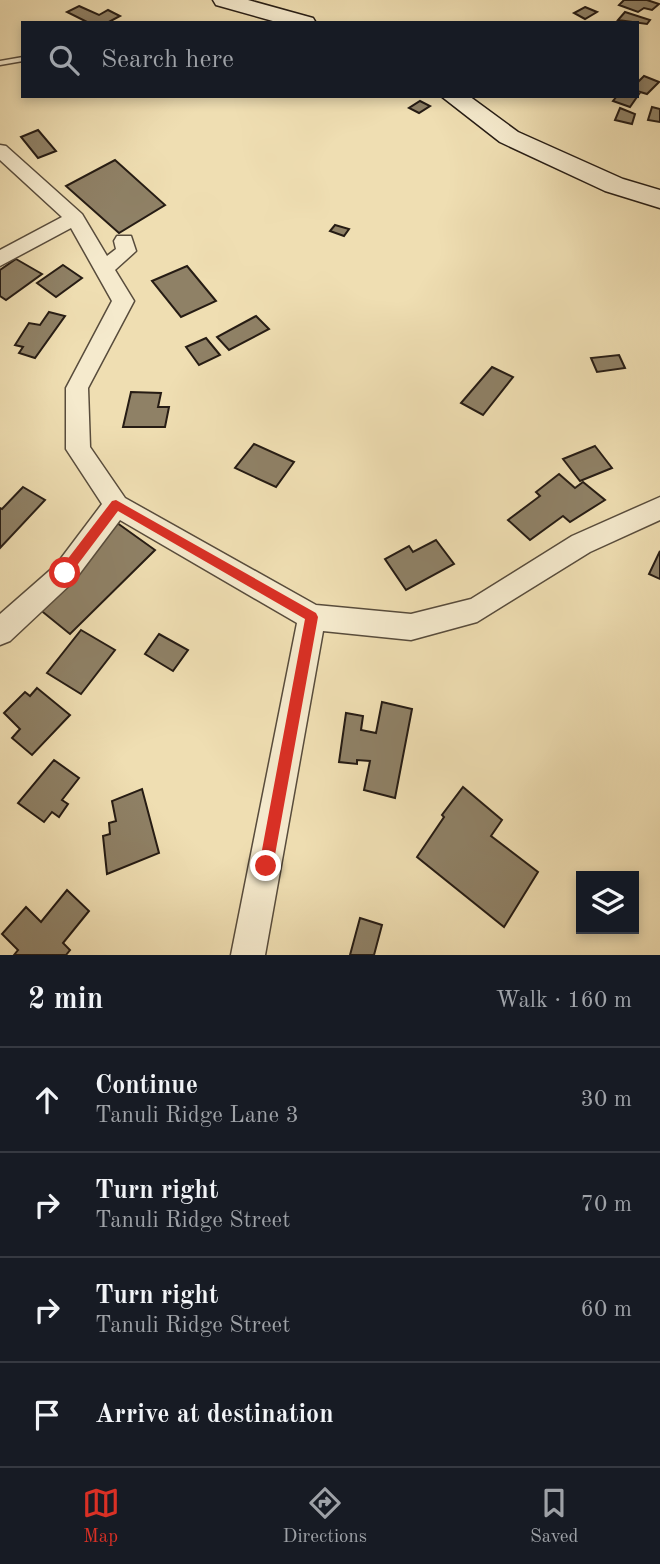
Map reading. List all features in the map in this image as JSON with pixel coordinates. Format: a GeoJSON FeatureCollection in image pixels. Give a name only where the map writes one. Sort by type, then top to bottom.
{"type":"FeatureCollection","features":[{"type":"Feature","properties":{"kind":"street"},"geometry":{"type":"LineString","coordinates":[[224,0],[298,21]]}},
{"type":"Feature","properties":{"kind":"street"},"geometry":{"type":"LineString","coordinates":[[456,98],[509,137],[614,185],[660,199]]}},
{"type":"Feature","properties":{"kind":"street"},"geometry":{"type":"LineString","coordinates":[[0,150],[75,219],[123,301],[77,388],[78,449],[116,505],[312,617],[411,627],[477,610],[581,544],[660,508]]}},
{"type":"Feature","properties":{"kind":"street"},"geometry":{"type":"LineString","coordinates":[[0,259],[75,219]]}},
{"type":"Feature","properties":{"kind":"street"},"geometry":{"type":"LineString","coordinates":[[104,268],[126,251],[124,241]]}},
{"type":"Feature","properties":{"kind":"street"},"geometry":{"type":"LineString","coordinates":[[0,632],[65,573],[116,505]]}},
{"type":"Feature","properties":{"kind":"street"},"geometry":{"type":"LineString","coordinates":[[248,955],[312,617]]}},
{"type":"Feature","properties":{"kind":"lane"},"geometry":{"type":"LineString","coordinates":[[0,63],[21,59]]}},
{"type":"Feature","properties":{"kind":"building"},"geometry":{"type":"Polygon","coordinates":[[[624,0],[647,0],[659,4],[652,10],[644,8],[638,12],[619,5],[624,0]]]}},
{"type":"Feature","properties":{"kind":"building"},"geometry":{"type":"Polygon","coordinates":[[[79,6],[99,15],[108,10],[120,16],[111,21],[85,21],[67,12],[79,6]]]}},
{"type":"Feature","properties":{"kind":"building"},"geometry":{"type":"Polygon","coordinates":[[[585,7],[597,12],[585,19],[574,13],[585,7]]]}},
{"type":"Feature","properties":{"kind":"building"},"geometry":{"type":"Polygon","coordinates":[[[625,12],[650,20],[647,24],[618,20],[625,12]]]}},
{"type":"Feature","properties":{"kind":"building"},"geometry":{"type":"Polygon","coordinates":[[[644,76],[659,82],[647,94],[639,92],[639,81],[644,76]]]}},
{"type":"Feature","properties":{"kind":"building"},"geometry":{"type":"Polygon","coordinates":[[[615,98],[636,98],[630,107],[613,101],[615,98]]]}},
{"type":"Feature","properties":{"kind":"building"},"geometry":{"type":"Polygon","coordinates":[[[420,101],[430,106],[419,113],[409,108],[420,101]]]}},
{"type":"Feature","properties":{"kind":"building"},"geometry":{"type":"Polygon","coordinates":[[[652,107],[660,109],[660,122],[648,120],[652,107]]]}},
{"type":"Feature","properties":{"kind":"building"},"geometry":{"type":"Polygon","coordinates":[[[620,108],[635,114],[632,124],[615,120],[620,108]]]}},
{"type":"Feature","properties":{"kind":"building"},"geometry":{"type":"Polygon","coordinates":[[[38,130],[56,151],[38,158],[21,137],[38,130]]]}},
{"type":"Feature","properties":{"kind":"building"},"geometry":{"type":"Polygon","coordinates":[[[115,160],[165,205],[119,233],[66,186],[115,160]]]}},
{"type":"Feature","properties":{"kind":"building"},"geometry":{"type":"Polygon","coordinates":[[[335,225],[349,229],[344,236],[330,231],[335,225]]]}},
{"type":"Feature","properties":{"kind":"building"},"geometry":{"type":"Polygon","coordinates":[[[16,259],[42,274],[6,300],[0,296],[0,270],[16,259]]]}},
{"type":"Feature","properties":{"kind":"building"},"geometry":{"type":"Polygon","coordinates":[[[63,265],[82,278],[56,297],[37,283],[63,265]]]}},
{"type":"Feature","properties":{"kind":"building"},"geometry":{"type":"Polygon","coordinates":[[[187,266],[216,301],[181,317],[152,281],[187,266]]]}},
{"type":"Feature","properties":{"kind":"building"},"geometry":{"type":"Polygon","coordinates":[[[49,312],[65,316],[35,358],[19,353],[23,347],[15,345],[29,323],[40,325],[49,312]]]}},
{"type":"Feature","properties":{"kind":"building"},"geometry":{"type":"Polygon","coordinates":[[[256,316],[269,329],[229,350],[217,337],[256,316]]]}},
{"type":"Feature","properties":{"kind":"building"},"geometry":{"type":"Polygon","coordinates":[[[206,338],[220,355],[199,365],[186,347],[206,338]]]}},
{"type":"Feature","properties":{"kind":"building"},"geometry":{"type":"Polygon","coordinates":[[[619,355],[625,368],[597,372],[591,358],[619,355]]]}},
{"type":"Feature","properties":{"kind":"building"},"geometry":{"type":"Polygon","coordinates":[[[492,367],[513,377],[483,415],[461,403],[492,367]]]}},
{"type":"Feature","properties":{"kind":"building"},"geometry":{"type":"Polygon","coordinates":[[[131,392],[161,393],[158,407],[169,407],[165,427],[123,427],[131,392]]]}},
{"type":"Feature","properties":{"kind":"building"},"geometry":{"type":"Polygon","coordinates":[[[254,444],[294,462],[276,487],[235,468],[254,444]]]}},
{"type":"Feature","properties":{"kind":"building"},"geometry":{"type":"Polygon","coordinates":[[[595,446],[612,468],[580,481],[563,459],[595,446]]]}},
{"type":"Feature","properties":{"kind":"building"},"geometry":{"type":"Polygon","coordinates":[[[559,474],[575,488],[583,482],[605,500],[570,522],[563,516],[530,540],[508,520],[540,496],[536,492],[559,474]]]}},
{"type":"Feature","properties":{"kind":"building"},"geometry":{"type":"Polygon","coordinates":[[[23,487],[45,500],[0,548],[0,508],[23,487]]]}},
{"type":"Feature","properties":{"kind":"building"},"geometry":{"type":"Polygon","coordinates":[[[113,520],[155,550],[70,634],[28,600],[113,520]]]}},
{"type":"Feature","properties":{"kind":"building"},"geometry":{"type":"Polygon","coordinates":[[[436,540],[454,564],[406,590],[385,559],[409,546],[413,552],[436,540]]]}},
{"type":"Feature","properties":{"kind":"building"},"geometry":{"type":"Polygon","coordinates":[[[660,551],[660,579],[649,574],[660,551]]]}},
{"type":"Feature","properties":{"kind":"building"},"geometry":{"type":"Polygon","coordinates":[[[81,630],[115,650],[81,694],[47,673],[81,630]]]}},
{"type":"Feature","properties":{"kind":"building"},"geometry":{"type":"Polygon","coordinates":[[[159,634],[188,650],[173,671],[145,654],[159,634]]]}},
{"type":"Feature","properties":{"kind":"building"},"geometry":{"type":"Polygon","coordinates":[[[37,688],[70,715],[32,755],[12,738],[20,729],[4,713],[25,692],[30,696],[37,688]]]}},
{"type":"Feature","properties":{"kind":"building"},"geometry":{"type":"Polygon","coordinates":[[[382,702],[412,709],[395,798],[364,790],[370,761],[357,760],[357,764],[339,762],[346,713],[363,716],[361,730],[376,733],[382,702]]]}},
{"type":"Feature","properties":{"kind":"building"},"geometry":{"type":"Polygon","coordinates":[[[54,760],[79,778],[62,800],[68,804],[59,817],[52,812],[44,822],[18,803],[54,760]]]}},
{"type":"Feature","properties":{"kind":"building"},"geometry":{"type":"Polygon","coordinates":[[[463,787],[502,820],[491,836],[538,872],[504,927],[417,857],[444,817],[442,815],[463,787]]]}},
{"type":"Feature","properties":{"kind":"building"},"geometry":{"type":"Polygon","coordinates":[[[142,789],[159,853],[107,874],[103,836],[110,834],[109,823],[116,821],[112,801],[142,789]]]}},
{"type":"Feature","properties":{"kind":"building"},"geometry":{"type":"Polygon","coordinates":[[[67,890],[89,911],[63,943],[70,950],[66,955],[14,955],[18,950],[2,934],[26,907],[41,922],[67,890]]]}},
{"type":"Feature","properties":{"kind":"building"},"geometry":{"type":"Polygon","coordinates":[[[360,918],[382,925],[374,955],[350,955],[360,918]]]}},
{"type":"Feature","properties":{"kind":"route"},"geometry":{"type":"LineString","coordinates":[[65,573],[116,505],[312,617],[266,866]]}}]}
